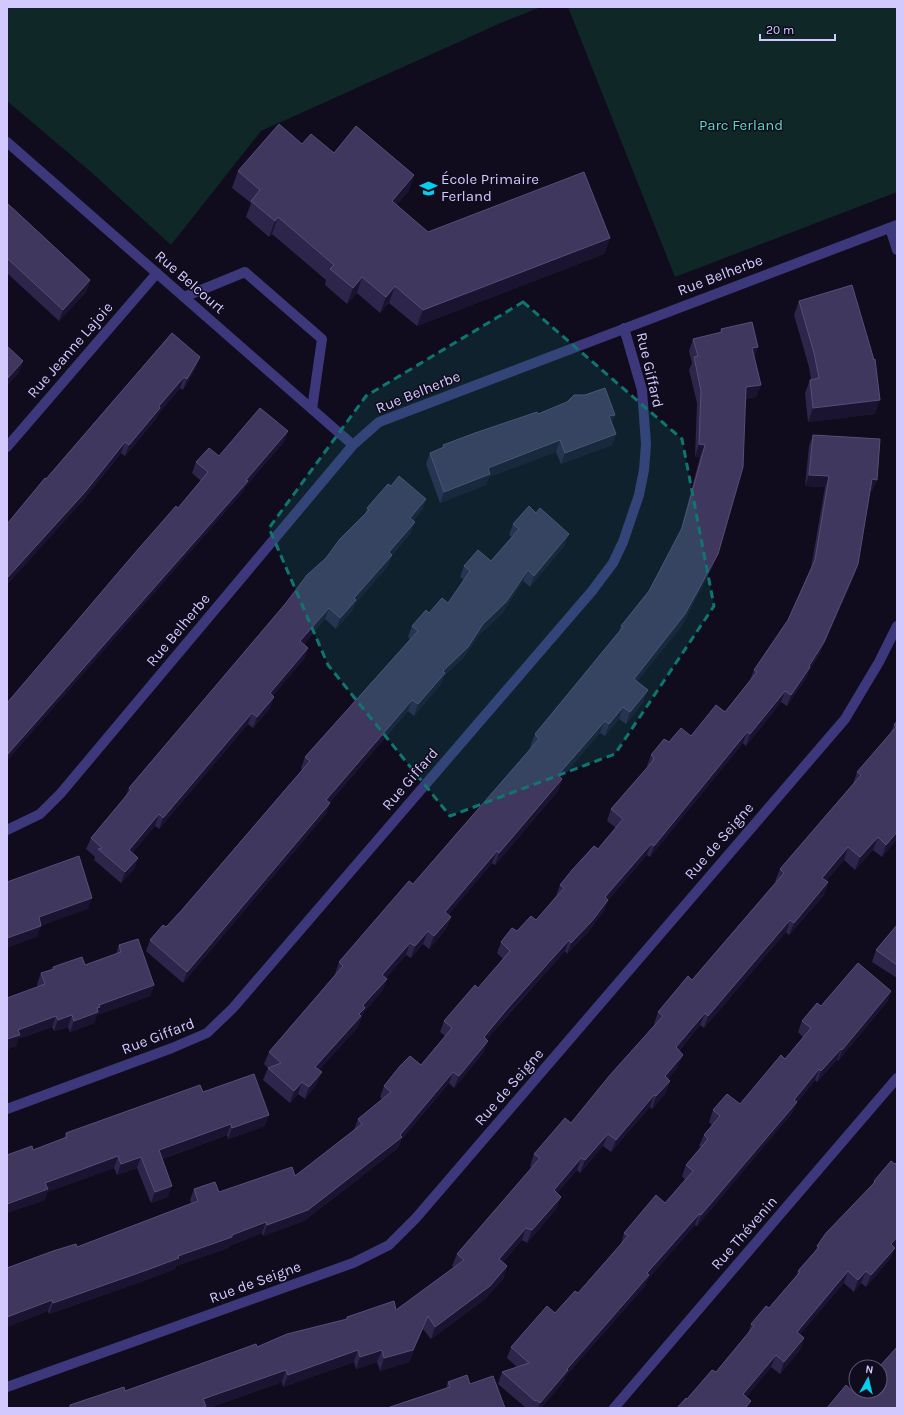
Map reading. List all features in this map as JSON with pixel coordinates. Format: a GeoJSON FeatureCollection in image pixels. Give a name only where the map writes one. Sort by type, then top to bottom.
{"type":"FeatureCollection","features":[{"type":"Feature","properties":{"kind":"street","name":"Rue Belcourt"},"geometry":{"type":"LineString","coordinates":[[7,142],[353,445]]}},
{"type":"Feature","properties":{"kind":"street"},"geometry":{"type":"LineString","coordinates":[[894,226],[897,250]]}},
{"type":"Feature","properties":{"kind":"street","name":"Rue Belherbe"},"geometry":{"type":"LineString","coordinates":[[7,830],[40,814],[61,793],[353,445],[378,422],[894,226]]}},
{"type":"Feature","properties":{"kind":"street"},"geometry":{"type":"LineString","coordinates":[[184,297],[245,272],[322,339],[312,409]]}},
{"type":"Feature","properties":{"kind":"street","name":"Rue Jeanne Lajoie"},"geometry":{"type":"LineString","coordinates":[[7,447],[157,273]]}},
{"type":"Feature","properties":{"kind":"street","name":"Rue Giffard"},"geometry":{"type":"LineString","coordinates":[[7,1109],[172,1048],[207,1033],[233,1008],[592,591],[613,563],[623,542],[639,495],[644,470],[646,444],[642,390],[624,328]]}},
{"type":"Feature","properties":{"kind":"street","name":"Rue de Seigne"},"geometry":{"type":"LineString","coordinates":[[7,1387],[353,1263],[389,1245],[427,1206],[845,719],[876,668],[897,626]]}},
{"type":"Feature","properties":{"kind":"street","name":"Rue Thévenin"},"geometry":{"type":"LineString","coordinates":[[614,1408],[897,1078]]}},
{"type":"Feature","properties":{"kind":"highlighted area"},"geometry":{"type":"Polygon","coordinates":[[[523,302],[682,439],[714,606],[615,754],[450,816],[328,665],[269,528],[366,396],[523,302]]]}},
{"type":"Feature","properties":{"kind":"green space"},"geometry":{"type":"Polygon","coordinates":[[[7,7],[541,7],[503,22],[261,131],[171,245],[91,172],[7,101],[7,7]]]}},
{"type":"Feature","properties":{"kind":"green space","name":"Parc Ferland"},"geometry":{"type":"Polygon","coordinates":[[[568,7],[897,7],[897,192],[675,277],[568,7]]]}},
{"type":"Feature","properties":{"kind":"building"},"geometry":{"type":"Polygon","coordinates":[[[279,124],[302,144],[311,134],[334,153],[356,126],[414,175],[392,201],[428,232],[584,172],[610,238],[423,310],[395,286],[386,297],[362,277],[353,288],[330,269],[334,265],[278,217],[275,221],[251,201],[260,190],[238,171],[279,124]]]}},
{"type":"Feature","properties":{"kind":"building"},"geometry":{"type":"Polygon","coordinates":[[[7,203],[90,280],[63,310],[7,258],[7,203]]]}},
{"type":"Feature","properties":{"kind":"building"},"geometry":{"type":"Polygon","coordinates":[[[852,285],[874,360],[875,359],[880,400],[813,408],[810,380],[819,378],[814,353],[799,301],[852,285]]]}},
{"type":"Feature","properties":{"kind":"building"},"geometry":{"type":"Polygon","coordinates":[[[752,322],[758,347],[752,348],[761,385],[746,387],[743,467],[718,554],[685,614],[634,679],[648,690],[630,712],[623,707],[609,724],[605,721],[558,775],[562,779],[499,853],[497,851],[445,912],[451,917],[434,936],[428,931],[415,946],[410,943],[382,975],[387,979],[363,1005],[365,1008],[359,1014],[361,1016],[315,1067],[322,1072],[309,1087],[302,1082],[294,1091],[268,1068],[281,1063],[269,1052],[343,966],[339,962],[409,881],[413,884],[539,739],[535,734],[623,627],[621,626],[649,591],[682,528],[705,445],[699,444],[701,391],[694,357],[698,356],[693,339],[722,332],[721,329],[752,322]]]}},
{"type":"Feature","properties":{"kind":"building"},"geometry":{"type":"Polygon","coordinates":[[[172,333],[200,357],[187,379],[184,377],[159,406],[160,408],[129,445],[125,442],[85,492],[7,578],[7,524],[45,478],[46,479],[172,333]]]}},
{"type":"Feature","properties":{"kind":"building"},"geometry":{"type":"Polygon","coordinates":[[[7,346],[23,361],[7,379],[7,346]]]}},
{"type":"Feature","properties":{"kind":"building"},"geometry":{"type":"Polygon","coordinates":[[[605,388],[615,415],[609,416],[616,434],[565,453],[560,440],[488,468],[490,474],[444,492],[430,453],[444,447],[443,445],[475,433],[537,412],[538,414],[567,402],[574,395],[585,395],[605,388]]]}},
{"type":"Feature","properties":{"kind":"building"},"geometry":{"type":"Polygon","coordinates":[[[260,408],[288,431],[246,480],[248,481],[7,755],[7,703],[134,554],[176,506],[178,508],[208,472],[196,462],[209,448],[219,456],[260,408]]]}},
{"type":"Feature","properties":{"kind":"building"},"geometry":{"type":"Polygon","coordinates":[[[813,435],[880,439],[877,480],[872,479],[858,564],[824,642],[809,666],[810,667],[791,695],[785,691],[750,734],[747,732],[654,846],[651,844],[605,897],[608,900],[592,921],[571,943],[569,940],[508,1008],[484,1037],[488,1041],[459,1076],[453,1072],[400,1135],[402,1137],[308,1210],[267,1225],[266,1222],[232,1235],[232,1237],[178,1256],[179,1258],[147,1270],[53,1303],[52,1300],[7,1317],[7,1268],[76,1244],[77,1247],[198,1201],[194,1189],[215,1182],[219,1192],[292,1167],[295,1176],[362,1124],[358,1119],[391,1092],[384,1086],[410,1056],[421,1065],[452,1028],[444,1021],[475,985],[478,988],[510,951],[501,942],[512,928],[517,931],[531,916],[536,920],[564,888],[560,885],[572,870],[594,846],[598,849],[623,819],[611,809],[652,762],[654,758],[651,755],[664,739],[669,742],[681,728],[691,736],[716,705],[725,712],[757,672],[754,670],[788,620],[815,560],[829,476],[809,475],[813,435]]]}},
{"type":"Feature","properties":{"kind":"building"},"geometry":{"type":"Polygon","coordinates":[[[399,476],[426,499],[410,518],[415,522],[389,552],[392,555],[354,598],[356,600],[340,618],[329,608],[300,641],[308,648],[270,693],[274,697],[257,717],[252,713],[163,818],[159,814],[129,850],[138,858],[125,872],[98,849],[102,848],[91,838],[131,790],[129,788],[286,603],[307,575],[326,558],[340,539],[369,510],[367,508],[388,484],[391,486],[399,476]]]}},
{"type":"Feature","properties":{"kind":"building"},"geometry":{"type":"Polygon","coordinates":[[[529,506],[536,513],[540,508],[569,534],[534,576],[528,570],[506,602],[483,624],[468,647],[443,671],[445,673],[418,704],[412,700],[326,800],[330,803],[187,972],[150,940],[163,925],[166,927],[181,911],[310,761],[305,757],[418,631],[412,626],[426,610],[429,613],[442,598],[448,603],[470,571],[464,566],[478,550],[491,561],[519,529],[513,524],[529,506]]]}},
{"type":"Feature","properties":{"kind":"building"},"geometry":{"type":"Polygon","coordinates":[[[897,721],[897,832],[886,845],[878,837],[860,857],[848,847],[822,878],[828,882],[794,923],[790,920],[708,1016],[705,1013],[676,1047],[683,1055],[665,1076],[670,1081],[656,1096],[654,1095],[616,1140],[608,1134],[585,1160],[581,1158],[554,1190],[561,1197],[532,1230],[526,1228],[499,1259],[507,1266],[490,1286],[435,1327],[428,1316],[413,1350],[384,1358],[382,1350],[360,1357],[358,1350],[288,1375],[286,1370],[203,1399],[206,1406],[201,1408],[70,1408],[70,1405],[124,1387],[125,1391],[256,1344],[257,1347],[287,1334],[347,1319],[347,1317],[394,1301],[396,1310],[464,1260],[457,1254],[540,1158],[534,1154],[565,1118],[571,1123],[610,1075],[663,1016],[658,1012],[688,976],[692,980],[784,873],[780,869],[861,775],[857,772],[896,727],[894,725],[897,721]]]}},
{"type":"Feature","properties":{"kind":"building"},"geometry":{"type":"Polygon","coordinates":[[[79,856],[92,898],[39,917],[41,926],[7,938],[7,882],[79,856]]]}},
{"type":"Feature","properties":{"kind":"building"},"geometry":{"type":"Polygon","coordinates":[[[897,925],[897,965],[876,950],[897,925]]]}},
{"type":"Feature","properties":{"kind":"building"},"geometry":{"type":"Polygon","coordinates":[[[138,939],[154,985],[99,1005],[100,1007],[97,1008],[98,1012],[74,1021],[72,1015],[58,1020],[56,1016],[18,1030],[20,1035],[7,1039],[7,998],[45,984],[41,973],[54,969],[53,967],[82,957],[85,965],[121,952],[119,945],[138,939]]]}},
{"type":"Feature","properties":{"kind":"building"},"geometry":{"type":"Polygon","coordinates":[[[858,963],[891,991],[842,1050],[841,1049],[821,1071],[819,1069],[794,1100],[797,1102],[701,1215],[699,1214],[647,1273],[649,1275],[567,1369],[568,1370],[540,1403],[536,1400],[535,1401],[502,1372],[529,1363],[511,1347],[547,1306],[555,1313],[575,1291],[578,1293],[628,1236],[624,1233],[656,1195],[665,1203],[693,1171],[686,1165],[708,1139],[704,1135],[720,1116],[713,1110],[727,1094],[740,1104],[781,1055],[785,1059],[811,1028],[802,1021],[817,1003],[821,1006],[858,963]]]}},
{"type":"Feature","properties":{"kind":"building"},"geometry":{"type":"Polygon","coordinates":[[[254,1074],[269,1115],[232,1128],[231,1124],[159,1150],[172,1186],[155,1192],[141,1157],[121,1164],[118,1156],[45,1183],[48,1189],[7,1204],[7,1155],[32,1146],[33,1150],[67,1137],[66,1133],[200,1085],[203,1092],[254,1074]]]}},
{"type":"Feature","properties":{"kind":"building"},"geometry":{"type":"Polygon","coordinates":[[[891,1161],[895,1164],[897,1162],[897,1237],[891,1244],[895,1248],[871,1275],[866,1271],[858,1280],[848,1271],[797,1332],[804,1338],[784,1362],[776,1355],[743,1394],[751,1401],[745,1408],[677,1408],[686,1398],[687,1399],[712,1370],[716,1372],[754,1326],[751,1324],[766,1306],[769,1308],[800,1272],[798,1271],[819,1247],[817,1246],[826,1233],[875,1182],[874,1181],[891,1161]]]}},
{"type":"Feature","properties":{"kind":"building"},"geometry":{"type":"Polygon","coordinates":[[[897,1347],[896,1408],[827,1408],[846,1385],[848,1387],[848,1399],[888,1399],[888,1359],[886,1359],[897,1347]]]}},
{"type":"Feature","properties":{"kind":"building"},"geometry":{"type":"Polygon","coordinates":[[[467,1375],[470,1384],[493,1376],[505,1408],[390,1408],[450,1387],[448,1382],[467,1375]]]}},
{"type":"Feature","properties":{"kind":"place","name":"École Primaire Ferland"},"geometry":{"type":"Point","coordinates":[428,188]}}]}
